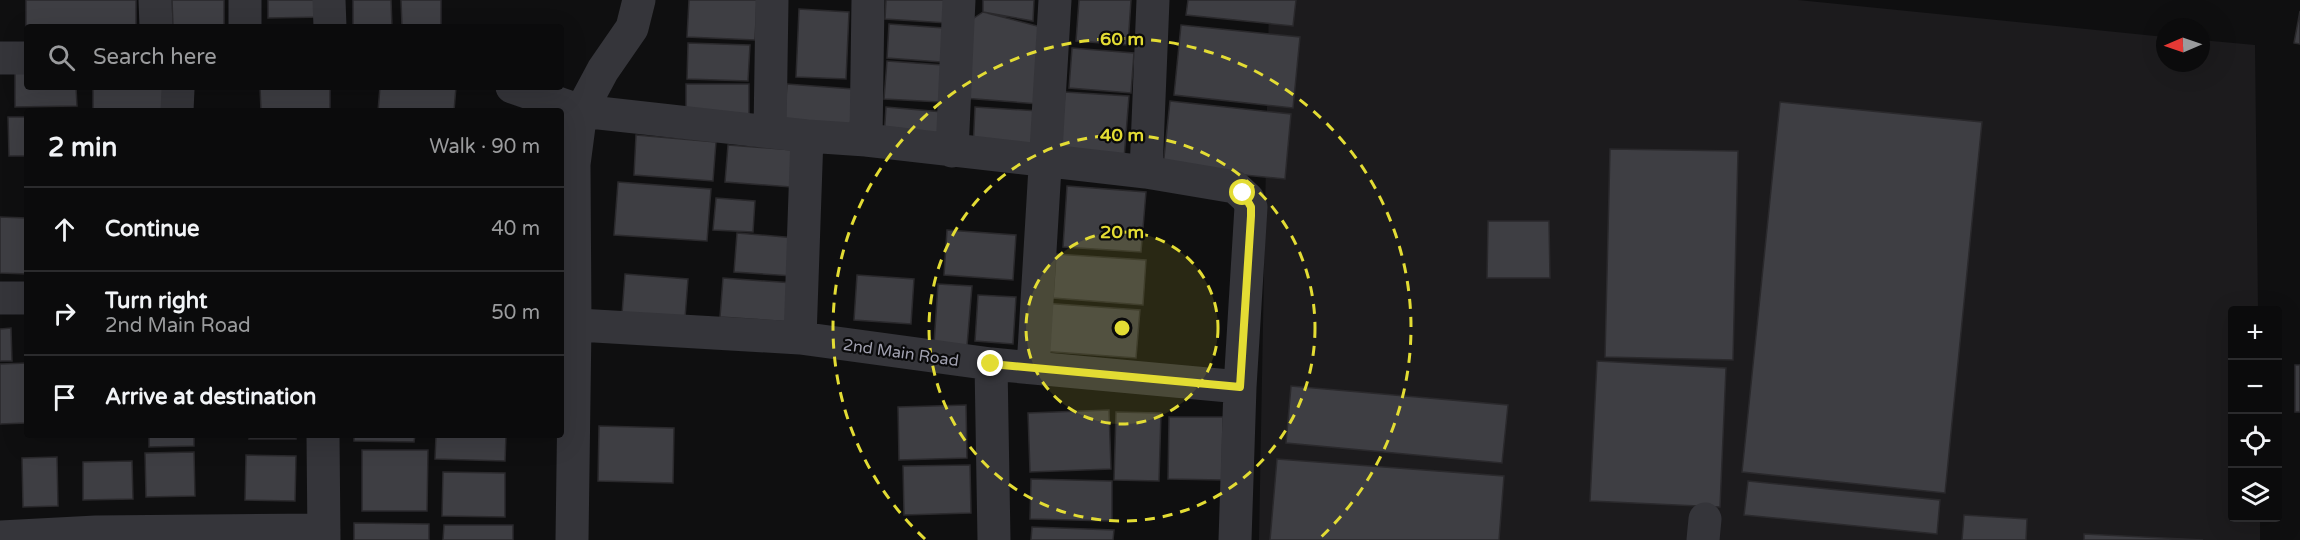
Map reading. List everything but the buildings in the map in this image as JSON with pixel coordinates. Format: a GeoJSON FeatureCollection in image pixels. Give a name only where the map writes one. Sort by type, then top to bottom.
{"type":"FeatureCollection","features":[{"type":"Feature","properties":{"kind":"street"},"geometry":{"type":"LineString","coordinates":[[155,0],[156,24]]}},
{"type":"Feature","properties":{"kind":"street"},"geometry":{"type":"LineString","coordinates":[[245,0],[245,24]]}},
{"type":"Feature","properties":{"kind":"street"},"geometry":{"type":"LineString","coordinates":[[329,0],[330,24]]}},
{"type":"Feature","properties":{"kind":"street"},"geometry":{"type":"LineString","coordinates":[[572,540],[568,324],[574,164],[581,111],[603,70],[632,28],[639,0]]}},
{"type":"Feature","properties":{"kind":"street"},"geometry":{"type":"LineString","coordinates":[[770,132],[772,0]]}},
{"type":"Feature","properties":{"kind":"street"},"geometry":{"type":"LineString","coordinates":[[866,140],[868,0]]}},
{"type":"Feature","properties":{"kind":"street"},"geometry":{"type":"LineString","coordinates":[[952,151],[959,0]]}},
{"type":"Feature","properties":{"kind":"street"},"geometry":{"type":"LineString","coordinates":[[1033,368],[1055,0]]}},
{"type":"Feature","properties":{"kind":"street"},"geometry":{"type":"LineString","coordinates":[[1146,172],[1153,0]]}},
{"type":"Feature","properties":{"kind":"street"},"geometry":{"type":"LineString","coordinates":[[0,58],[24,58]]}},
{"type":"Feature","properties":{"kind":"street"},"geometry":{"type":"LineString","coordinates":[[521,90],[581,111],[1118,167],[1235,187],[1248,199],[1251,216],[1240,387],[1235,540]]}},
{"type":"Feature","properties":{"kind":"street"},"geometry":{"type":"LineString","coordinates":[[800,338],[807,136]]}},
{"type":"Feature","properties":{"kind":"street"},"geometry":{"type":"LineString","coordinates":[[0,298],[24,298]]}},
{"type":"Feature","properties":{"kind":"street","name":"2nd Main Road"},"geometry":{"type":"LineString","coordinates":[[568,324],[800,338],[991,364],[1240,387]]}},
{"type":"Feature","properties":{"kind":"street"},"geometry":{"type":"LineString","coordinates":[[991,364],[994,540]]}},
{"type":"Feature","properties":{"kind":"street"},"geometry":{"type":"LineString","coordinates":[[0,537],[96,532],[324,535],[323,438]]}},
{"type":"Feature","properties":{"kind":"shaded area"},"geometry":{"type":"Polygon","coordinates":[[[1269,0],[1798,0],[2156,36],[2156,72],[2210,72],[2210,41],[2255,45],[2258,306],[2228,306],[2228,522],[2260,522],[2260,540],[1259,540],[1269,0]]]}},
{"type":"Feature","properties":{"kind":"route"},"geometry":{"type":"LineString","coordinates":[[991,364],[1240,387],[1251,216],[1251,207],[1243,193]]}}]}
